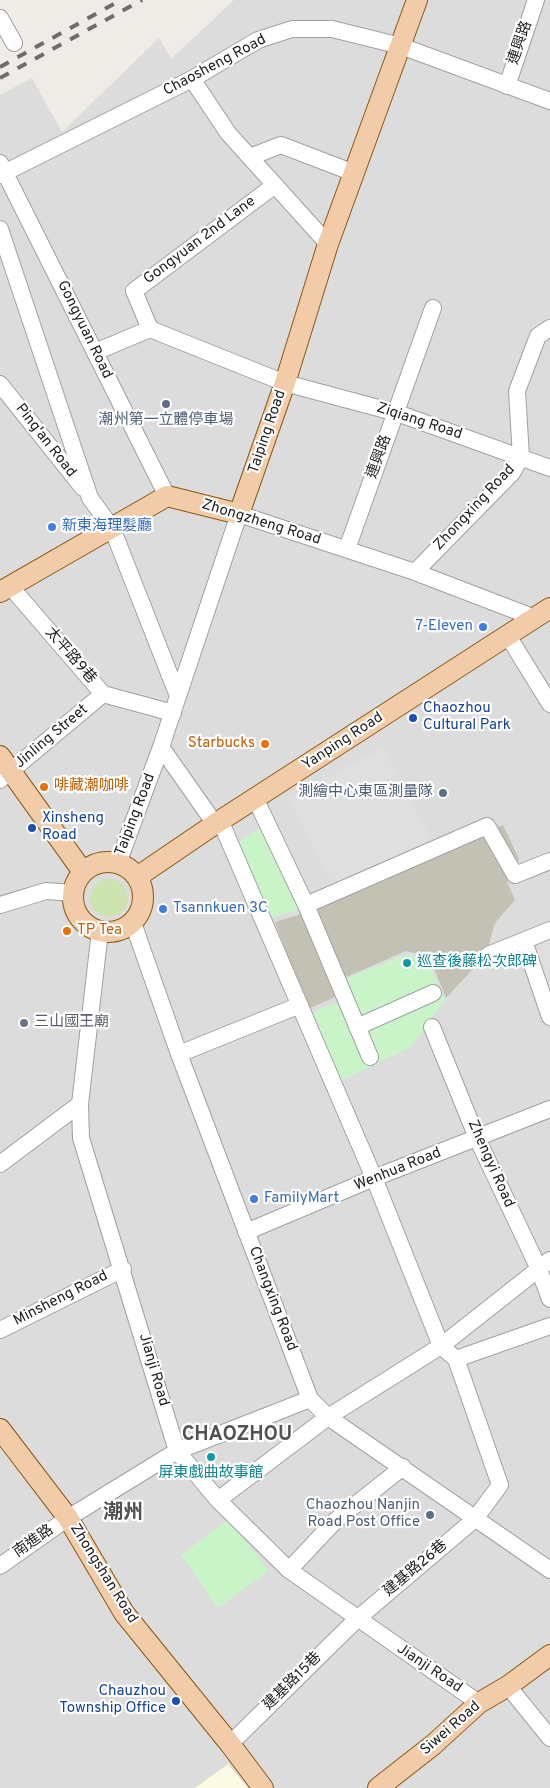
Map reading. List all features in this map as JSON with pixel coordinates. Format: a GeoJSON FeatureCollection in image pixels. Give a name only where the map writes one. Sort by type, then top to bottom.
{"type":"FeatureCollection","features":[{"type":"Feature","properties":{"kind":"main road","name":"Taiping Road"},"geometry":{"type":"LineString","coordinates":[[239,514],[285,383],[328,244],[417,0]]}},
{"type":"Feature","properties":{"kind":"main road","name":"Zhongzheng Road"},"geometry":{"type":"LineString","coordinates":[[167,496],[239,514]]}},
{"type":"Feature","properties":{"kind":"main road"},"geometry":{"type":"LineString","coordinates":[[5,589],[167,496]]}},
{"type":"Feature","properties":{"kind":"main road","name":"Yanping Road"},"geometry":{"type":"LineString","coordinates":[[137,877],[218,822],[543,613]]}},
{"type":"Feature","properties":{"kind":"main road"},"geometry":{"type":"LineString","coordinates":[[3,769],[83,872]]}},
{"type":"Feature","properties":{"kind":"main road"},"geometry":{"type":"LineString","coordinates":[[102,862],[118,863],[137,877],[143,894],[143,905],[133,923],[123,929],[112,932],[100,932],[90,928],[77,913],[73,893],[83,872],[102,862]]}},
{"type":"Feature","properties":{"kind":"main road","name":"Zhongshan Road"},"geometry":{"type":"LineString","coordinates":[[0,1429],[68,1518],[124,1613],[230,1744],[263,1788]]}},
{"type":"Feature","properties":{"kind":"main road","name":"Siwei Road"},"geometry":{"type":"LineString","coordinates":[[378,1788],[433,1745],[479,1703],[508,1686],[550,1655]]}},
{"type":"Feature","properties":{"kind":"street","name":"連興路"},"geometry":{"type":"LineString","coordinates":[[507,86],[536,0]]}},
{"type":"Feature","properties":{"kind":"street"},"geometry":{"type":"LineString","coordinates":[[0,18],[14,43]]}},
{"type":"Feature","properties":{"kind":"street","name":"Chaosheng Road"},"geometry":{"type":"LineString","coordinates":[[2,170],[192,79],[258,40],[292,30],[332,28],[401,46],[550,100]]}},
{"type":"Feature","properties":{"kind":"street"},"geometry":{"type":"LineString","coordinates":[[192,79],[228,133],[328,244]]}},
{"type":"Feature","properties":{"kind":"street"},"geometry":{"type":"LineString","coordinates":[[250,157],[281,146],[354,173]]}},
{"type":"Feature","properties":{"kind":"street","name":"Gongyuan Road"},"geometry":{"type":"LineString","coordinates":[[2,170],[167,496]]}},
{"type":"Feature","properties":{"kind":"street","name":"Gongyuan 2nd Lane"},"geometry":{"type":"LineString","coordinates":[[150,329],[134,290],[275,185]]}},
{"type":"Feature","properties":{"kind":"street"},"geometry":{"type":"LineString","coordinates":[[0,229],[90,498]]}},
{"type":"Feature","properties":{"kind":"street","name":"連興路"},"geometry":{"type":"LineString","coordinates":[[347,549],[433,308]]}},
{"type":"Feature","properties":{"kind":"street","name":"Zhongxing Road"},"geometry":{"type":"LineString","coordinates":[[415,572],[512,473],[521,457],[517,391],[538,336],[550,328]]}},
{"type":"Feature","properties":{"kind":"street"},"geometry":{"type":"LineString","coordinates":[[95,352],[150,329]]}},
{"type":"Feature","properties":{"kind":"street","name":"Ziqiang Road"},"geometry":{"type":"LineString","coordinates":[[150,329],[285,383],[397,413],[550,468]]}},
{"type":"Feature","properties":{"kind":"street","name":"Ping'an Road"},"geometry":{"type":"LineString","coordinates":[[0,384],[112,528],[178,696]]}},
{"type":"Feature","properties":{"kind":"street","name":"Zhongzheng Road"},"geometry":{"type":"LineString","coordinates":[[239,514],[543,613]]}},
{"type":"Feature","properties":{"kind":"street","name":"Taiping Road"},"geometry":{"type":"LineString","coordinates":[[118,863],[161,747],[239,514]]}},
{"type":"Feature","properties":{"kind":"street","name":"太平路9巷"},"geometry":{"type":"LineString","coordinates":[[5,589],[103,694],[172,713]]}},
{"type":"Feature","properties":{"kind":"street"},"geometry":{"type":"LineString","coordinates":[[508,636],[550,704]]}},
{"type":"Feature","properties":{"kind":"street","name":"Jinling Street"},"geometry":{"type":"LineString","coordinates":[[3,769],[103,694]]}},
{"type":"Feature","properties":{"kind":"street"},"geometry":{"type":"LineString","coordinates":[[161,747],[218,822],[300,1005],[374,1178],[441,1346],[456,1360],[550,1326]]}},
{"type":"Feature","properties":{"kind":"street"},"geometry":{"type":"LineString","coordinates":[[255,798],[306,905],[370,1057]]}},
{"type":"Feature","properties":{"kind":"street"},"geometry":{"type":"LineString","coordinates":[[306,905],[487,826],[515,875],[550,861]]}},
{"type":"Feature","properties":{"kind":"street"},"geometry":{"type":"LineString","coordinates":[[0,906],[46,891],[73,893]]}},
{"type":"Feature","properties":{"kind":"street","name":"Changxing Road"},"geometry":{"type":"LineString","coordinates":[[133,923],[246,1232],[310,1399],[328,1417],[550,1570]]}},
{"type":"Feature","properties":{"kind":"street"},"geometry":{"type":"LineString","coordinates":[[488,955],[550,930]]}},
{"type":"Feature","properties":{"kind":"street","name":"Jianji Road"},"geometry":{"type":"LineString","coordinates":[[100,932],[80,1104],[81,1138],[123,1269],[177,1451],[218,1500],[289,1570],[479,1703]]}},
{"type":"Feature","properties":{"kind":"street"},"geometry":{"type":"LineString","coordinates":[[524,941],[550,1017]]}},
{"type":"Feature","properties":{"kind":"street"},"geometry":{"type":"LineString","coordinates":[[357,1027],[433,993]]}},
{"type":"Feature","properties":{"kind":"street"},"geometry":{"type":"LineString","coordinates":[[180,1054],[300,1005]]}},
{"type":"Feature","properties":{"kind":"street","name":"Zhengyi Road"},"geometry":{"type":"LineString","coordinates":[[432,1028],[477,1138],[544,1263],[550,1299]]}},
{"type":"Feature","properties":{"kind":"street"},"geometry":{"type":"LineString","coordinates":[[0,1164],[80,1104]]}},
{"type":"Feature","properties":{"kind":"street","name":"Wenhua Road"},"geometry":{"type":"LineString","coordinates":[[246,1232],[374,1178],[550,1109]]}},
{"type":"Feature","properties":{"kind":"street"},"geometry":{"type":"LineString","coordinates":[[218,1500],[328,1417],[441,1346],[544,1263]]}},
{"type":"Feature","properties":{"kind":"street","name":"Minsheng Road"},"geometry":{"type":"LineString","coordinates":[[0,1330],[123,1269]]}},
{"type":"Feature","properties":{"kind":"street","name":"建基路26巷"},"geometry":{"type":"LineString","coordinates":[[357,1619],[475,1519],[500,1485],[456,1360]]}},
{"type":"Feature","properties":{"kind":"street","name":"南進路"},"geometry":{"type":"LineString","coordinates":[[0,1566],[68,1518],[177,1451],[310,1399]]}},
{"type":"Feature","properties":{"kind":"street"},"geometry":{"type":"LineString","coordinates":[[289,1570],[335,1521],[402,1467]]}},
{"type":"Feature","properties":{"kind":"street","name":"建基路15巷"},"geometry":{"type":"LineString","coordinates":[[230,1744],[357,1619]]}},
{"type":"Feature","properties":{"kind":"street"},"geometry":{"type":"LineString","coordinates":[[508,1686],[550,1738]]}},
{"type":"Feature","properties":{"kind":"shaded area"},"geometry":{"type":"Polygon","coordinates":[[[234,0],[550,0],[550,1788],[0,1788],[0,95],[32,78],[62,132],[159,38],[171,59],[234,0]]]}},
{"type":"Feature","properties":{"kind":"shaded area"},"geometry":{"type":"Polygon","coordinates":[[[383,748],[433,842],[334,886],[288,798],[383,748]]]}},
{"type":"Feature","properties":{"kind":"shaded area"},"geometry":{"type":"Polygon","coordinates":[[[503,825],[519,859],[507,882],[515,900],[495,923],[486,955],[446,998],[429,956],[406,951],[344,978],[313,907],[503,825]]]}},
{"type":"Feature","properties":{"kind":"shaded area"},"geometry":{"type":"Polygon","coordinates":[[[301,914],[335,997],[308,1009],[275,922],[301,914]]]}},
{"type":"Feature","properties":{"kind":"shaded area"},"geometry":{"type":"Polygon","coordinates":[[[550,938],[550,1002],[531,947],[550,938]]]}},
{"type":"Feature","properties":{"kind":"shaded area"},"geometry":{"type":"Polygon","coordinates":[[[228,1764],[248,1788],[195,1788],[228,1764]]]}},
{"type":"Feature","properties":{"kind":"green space"},"geometry":{"type":"Polygon","coordinates":[[[273,820],[343,980],[406,954],[426,957],[445,1000],[411,1047],[339,1082],[310,1013],[340,1002],[301,909],[271,918],[238,842],[273,820]]]}},
{"type":"Feature","properties":{"kind":"green space"},"geometry":{"type":"Polygon","coordinates":[[[109,879],[122,885],[128,898],[122,911],[109,917],[96,911],[90,898],[96,885],[109,879]]]}},
{"type":"Feature","properties":{"kind":"green space"},"geometry":{"type":"Polygon","coordinates":[[[229,1519],[268,1571],[218,1608],[181,1555],[229,1519]]]}},
{"type":"Feature","properties":{"kind":"railway"},"geometry":{"type":"LineString","coordinates":[[0,67],[121,0]]}},
{"type":"Feature","properties":{"kind":"railway"},"geometry":{"type":"LineString","coordinates":[[0,78],[142,0]]}},
{"type":"Feature","properties":{"kind":"place","name":"潮州第一立體停車場"},"geometry":{"type":"Point","coordinates":[166,404]}},
{"type":"Feature","properties":{"kind":"place","name":"新東海理髮廳"},"geometry":{"type":"Point","coordinates":[52,527]}},
{"type":"Feature","properties":{"kind":"place","name":"7-Eleven"},"geometry":{"type":"Point","coordinates":[483,627]}},
{"type":"Feature","properties":{"kind":"place","name":"Chaozhou Cultural Park"},"geometry":{"type":"Point","coordinates":[413,718]}},
{"type":"Feature","properties":{"kind":"place","name":"Starbucks"},"geometry":{"type":"Point","coordinates":[265,744]}},
{"type":"Feature","properties":{"kind":"place","name":"啡藏潮咖啡"},"geometry":{"type":"Point","coordinates":[44,787]}},
{"type":"Feature","properties":{"kind":"place","name":"測繪中心東區測量隊"},"geometry":{"type":"Point","coordinates":[443,793]}},
{"type":"Feature","properties":{"kind":"place","name":"Xinsheng Road"},"geometry":{"type":"Point","coordinates":[32,828]}},
{"type":"Feature","properties":{"kind":"place","name":"Tsannkuen 3C"},"geometry":{"type":"Point","coordinates":[163,909]}},
{"type":"Feature","properties":{"kind":"place","name":"TP Tea"},"geometry":{"type":"Point","coordinates":[67,931]}},
{"type":"Feature","properties":{"kind":"place","name":"巡查後藤松次郎碑"},"geometry":{"type":"Point","coordinates":[407,963]}},
{"type":"Feature","properties":{"kind":"place","name":"三山國王廟"},"geometry":{"type":"Point","coordinates":[24,1023]}},
{"type":"Feature","properties":{"kind":"place","name":"FamilyMart"},"geometry":{"type":"Point","coordinates":[254,1199]}},
{"type":"Feature","properties":{"kind":"place","name":"屏東戲曲故事館"},"geometry":{"type":"Point","coordinates":[211,1457]}},
{"type":"Feature","properties":{"kind":"place","name":"Chaozhou Nanjin Road Post Office"},"geometry":{"type":"Point","coordinates":[430,1515]}},
{"type":"Feature","properties":{"kind":"place","name":"Chauzhou Township Office"},"geometry":{"type":"Point","coordinates":[176,1701]}},
{"type":"Feature","properties":{"kind":"district","name":"CHAOZHOU"},"geometry":{"type":"Point","coordinates":[237,1436]}},
{"type":"Feature","properties":{"kind":"district","name":"潮州"},"geometry":{"type":"Point","coordinates":[123,1514]}}]}
